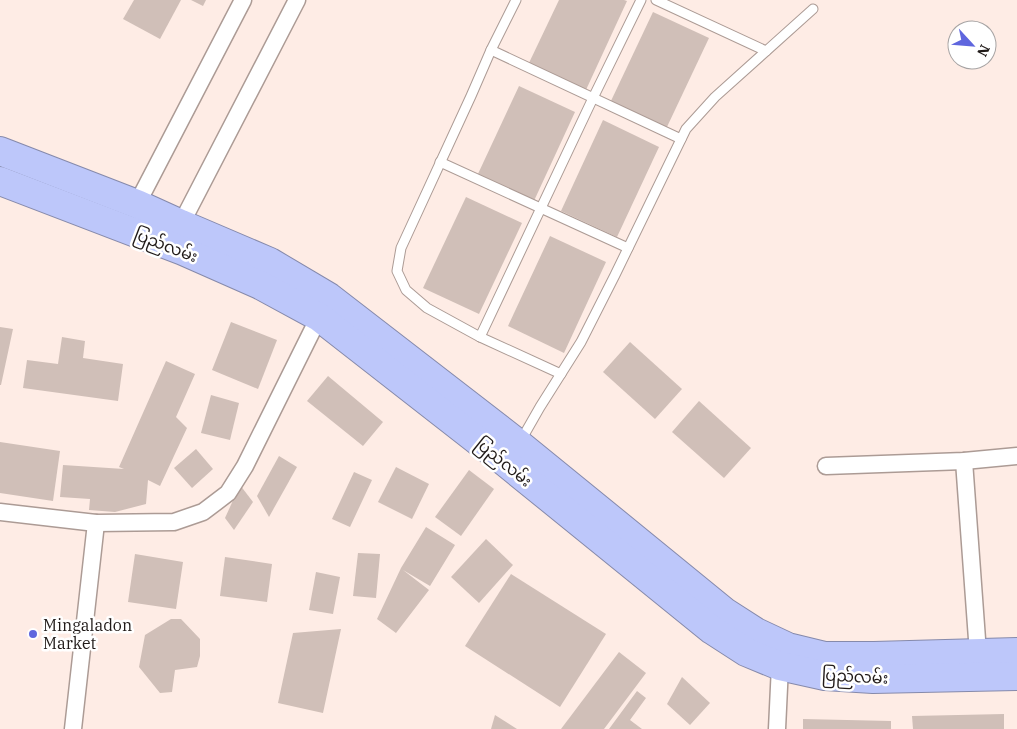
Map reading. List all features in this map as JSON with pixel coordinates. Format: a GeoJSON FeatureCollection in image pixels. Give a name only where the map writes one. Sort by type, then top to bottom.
{"type":"FeatureCollection","features":[{"type":"Feature","properties":{"kind":"highway"},"geometry":{"type":"LineString","coordinates":[[0,151],[137,204],[270,262],[329,297],[519,444],[726,612],[756,632],[788,647],[825,656],[1017,652]]}},
{"type":"Feature","properties":{"kind":"highway","name":"ပြည်လမ်း"},"geometry":{"type":"LineString","coordinates":[[0,181],[184,251],[260,285],[319,317],[506,463],[712,630],[746,652],[780,666],[826,676],[873,679],[1017,676]]}},
{"type":"Feature","properties":{"kind":"street"},"geometry":{"type":"LineString","coordinates":[[137,204],[244,0]]}},
{"type":"Feature","properties":{"kind":"street"},"geometry":{"type":"LineString","coordinates":[[181,224],[297,0]]}},
{"type":"Feature","properties":{"kind":"street"},"geometry":{"type":"LineString","coordinates":[[0,512],[96,523],[174,522],[203,512],[228,493],[245,466],[319,317]]}},
{"type":"Feature","properties":{"kind":"street"},"geometry":{"type":"LineString","coordinates":[[826,466],[964,461],[1017,456]]}},
{"type":"Feature","properties":{"kind":"street"},"geometry":{"type":"LineString","coordinates":[[964,461],[978,653]]}},
{"type":"Feature","properties":{"kind":"street"},"geometry":{"type":"LineString","coordinates":[[73,729],[96,523]]}},
{"type":"Feature","properties":{"kind":"street"},"geometry":{"type":"LineString","coordinates":[[777,729],[780,666]]}},
{"type":"Feature","properties":{"kind":"lane"},"geometry":{"type":"LineString","coordinates":[[516,0],[491,50],[401,248],[397,272],[406,290],[427,308],[480,337],[561,374]]}},
{"type":"Feature","properties":{"kind":"lane"},"geometry":{"type":"LineString","coordinates":[[480,337],[641,0]]}},
{"type":"Feature","properties":{"kind":"lane"},"geometry":{"type":"LineString","coordinates":[[656,0],[766,50]]}},
{"type":"Feature","properties":{"kind":"lane"},"geometry":{"type":"LineString","coordinates":[[519,444],[584,334],[686,129],[715,96],[813,9]]}},
{"type":"Feature","properties":{"kind":"lane"},"geometry":{"type":"LineString","coordinates":[[491,50],[681,139]]}},
{"type":"Feature","properties":{"kind":"lane"},"geometry":{"type":"LineString","coordinates":[[440,162],[628,248]]}},
{"type":"Feature","properties":{"kind":"building"},"geometry":{"type":"Polygon","coordinates":[[[134,0],[181,0],[160,39],[123,19],[134,0]]]}},
{"type":"Feature","properties":{"kind":"building"},"geometry":{"type":"Polygon","coordinates":[[[191,0],[206,0],[203,6],[191,0]]]}},
{"type":"Feature","properties":{"kind":"building"},"geometry":{"type":"Polygon","coordinates":[[[559,0],[627,1],[585,92],[528,65],[559,0]]]}},
{"type":"Feature","properties":{"kind":"building"},"geometry":{"type":"Polygon","coordinates":[[[653,12],[709,38],[666,129],[610,103],[653,12]]]}},
{"type":"Feature","properties":{"kind":"building"},"geometry":{"type":"Polygon","coordinates":[[[519,86],[575,112],[533,203],[477,176],[519,86]]]}},
{"type":"Feature","properties":{"kind":"building"},"geometry":{"type":"Polygon","coordinates":[[[603,120],[659,147],[617,237],[561,211],[603,120]]]}},
{"type":"Feature","properties":{"kind":"building"},"geometry":{"type":"Polygon","coordinates":[[[466,197],[522,223],[479,314],[423,288],[466,197]]]}},
{"type":"Feature","properties":{"kind":"building"},"geometry":{"type":"Polygon","coordinates":[[[550,236],[606,262],[564,353],[508,326],[550,236]]]}},
{"type":"Feature","properties":{"kind":"building"},"geometry":{"type":"Polygon","coordinates":[[[231,322],[277,340],[258,389],[212,370],[231,322]]]}},
{"type":"Feature","properties":{"kind":"building"},"geometry":{"type":"Polygon","coordinates":[[[0,327],[13,329],[1,385],[0,385],[0,327]]]}},
{"type":"Feature","properties":{"kind":"building"},"geometry":{"type":"Polygon","coordinates":[[[62,337],[85,341],[83,358],[123,364],[118,401],[23,388],[27,360],[58,364],[62,337]]]}},
{"type":"Feature","properties":{"kind":"building"},"geometry":{"type":"Polygon","coordinates":[[[630,342],[682,389],[655,419],[603,372],[630,342]]]}},
{"type":"Feature","properties":{"kind":"building"},"geometry":{"type":"Polygon","coordinates":[[[166,361],[195,374],[176,417],[187,428],[160,486],[148,480],[146,504],[115,512],[89,510],[90,499],[60,497],[63,465],[124,469],[119,467],[166,361]]]}},
{"type":"Feature","properties":{"kind":"building"},"geometry":{"type":"Polygon","coordinates":[[[328,376],[383,422],[363,446],[307,401],[328,376]]]}},
{"type":"Feature","properties":{"kind":"building"},"geometry":{"type":"Polygon","coordinates":[[[211,395],[239,403],[230,440],[201,433],[211,395]]]}},
{"type":"Feature","properties":{"kind":"building"},"geometry":{"type":"Polygon","coordinates":[[[699,401],[751,448],[724,478],[672,432],[699,401]]]}},
{"type":"Feature","properties":{"kind":"building"},"geometry":{"type":"Polygon","coordinates":[[[0,442],[60,451],[53,501],[0,493],[0,442]]]}},
{"type":"Feature","properties":{"kind":"building"},"geometry":{"type":"Polygon","coordinates":[[[196,449],[213,469],[192,488],[174,468],[196,449]]]}},
{"type":"Feature","properties":{"kind":"building"},"geometry":{"type":"Polygon","coordinates":[[[279,456],[297,467],[269,517],[257,496],[279,456]]]}},
{"type":"Feature","properties":{"kind":"building"},"geometry":{"type":"Polygon","coordinates":[[[396,467],[429,484],[412,519],[378,502],[396,467]]]}},
{"type":"Feature","properties":{"kind":"building"},"geometry":{"type":"Polygon","coordinates":[[[469,470],[494,489],[461,536],[435,517],[469,470]]]}},
{"type":"Feature","properties":{"kind":"building"},"geometry":{"type":"Polygon","coordinates":[[[354,472],[372,480],[350,527],[332,519],[354,472]]]}},
{"type":"Feature","properties":{"kind":"building"},"geometry":{"type":"Polygon","coordinates":[[[240,485],[253,502],[234,530],[225,518],[240,485]]]}},
{"type":"Feature","properties":{"kind":"building"},"geometry":{"type":"Polygon","coordinates":[[[426,527],[455,545],[430,586],[403,570],[429,590],[396,633],[377,619],[401,568],[426,527]]]}},
{"type":"Feature","properties":{"kind":"building"},"geometry":{"type":"Polygon","coordinates":[[[486,539],[513,565],[479,603],[451,577],[486,539]]]}},
{"type":"Feature","properties":{"kind":"building"},"geometry":{"type":"Polygon","coordinates":[[[358,553],[380,554],[376,598],[353,596],[358,553]]]}},
{"type":"Feature","properties":{"kind":"building"},"geometry":{"type":"Polygon","coordinates":[[[135,554],[183,562],[176,609],[128,602],[135,554]]]}},
{"type":"Feature","properties":{"kind":"building"},"geometry":{"type":"Polygon","coordinates":[[[225,557],[272,564],[267,602],[220,596],[225,557]]]}},
{"type":"Feature","properties":{"kind":"building"},"geometry":{"type":"Polygon","coordinates":[[[316,572],[340,577],[333,614],[309,610],[316,572]]]}},
{"type":"Feature","properties":{"kind":"building"},"geometry":{"type":"Polygon","coordinates":[[[511,574],[606,634],[560,707],[465,646],[511,574]]]}},
{"type":"Feature","properties":{"kind":"building"},"geometry":{"type":"Polygon","coordinates":[[[171,619],[181,619],[200,639],[200,656],[197,667],[175,670],[172,692],[160,693],[139,667],[145,635],[171,619]]]}},
{"type":"Feature","properties":{"kind":"building"},"geometry":{"type":"Polygon","coordinates":[[[341,629],[323,713],[278,703],[293,633],[341,629]]]}},
{"type":"Feature","properties":{"kind":"building"},"geometry":{"type":"Polygon","coordinates":[[[619,652],[646,673],[604,729],[561,729],[619,652]]]}},
{"type":"Feature","properties":{"kind":"building"},"geometry":{"type":"Polygon","coordinates":[[[682,677],[710,703],[690,725],[667,704],[682,677]]]}},
{"type":"Feature","properties":{"kind":"building"},"geometry":{"type":"Polygon","coordinates":[[[637,691],[646,698],[630,720],[642,729],[609,729],[637,691]]]}},
{"type":"Feature","properties":{"kind":"building"},"geometry":{"type":"Polygon","coordinates":[[[1004,714],[1004,729],[913,729],[912,716],[1004,714]]]}},
{"type":"Feature","properties":{"kind":"building"},"geometry":{"type":"Polygon","coordinates":[[[495,715],[517,729],[491,729],[495,715]]]}},
{"type":"Feature","properties":{"kind":"building"},"geometry":{"type":"Polygon","coordinates":[[[803,719],[891,721],[891,729],[803,729],[803,719]]]}},
{"type":"Feature","properties":{"kind":"place","name":"Mingaladon Market"},"geometry":{"type":"Point","coordinates":[33,634]}}]}
